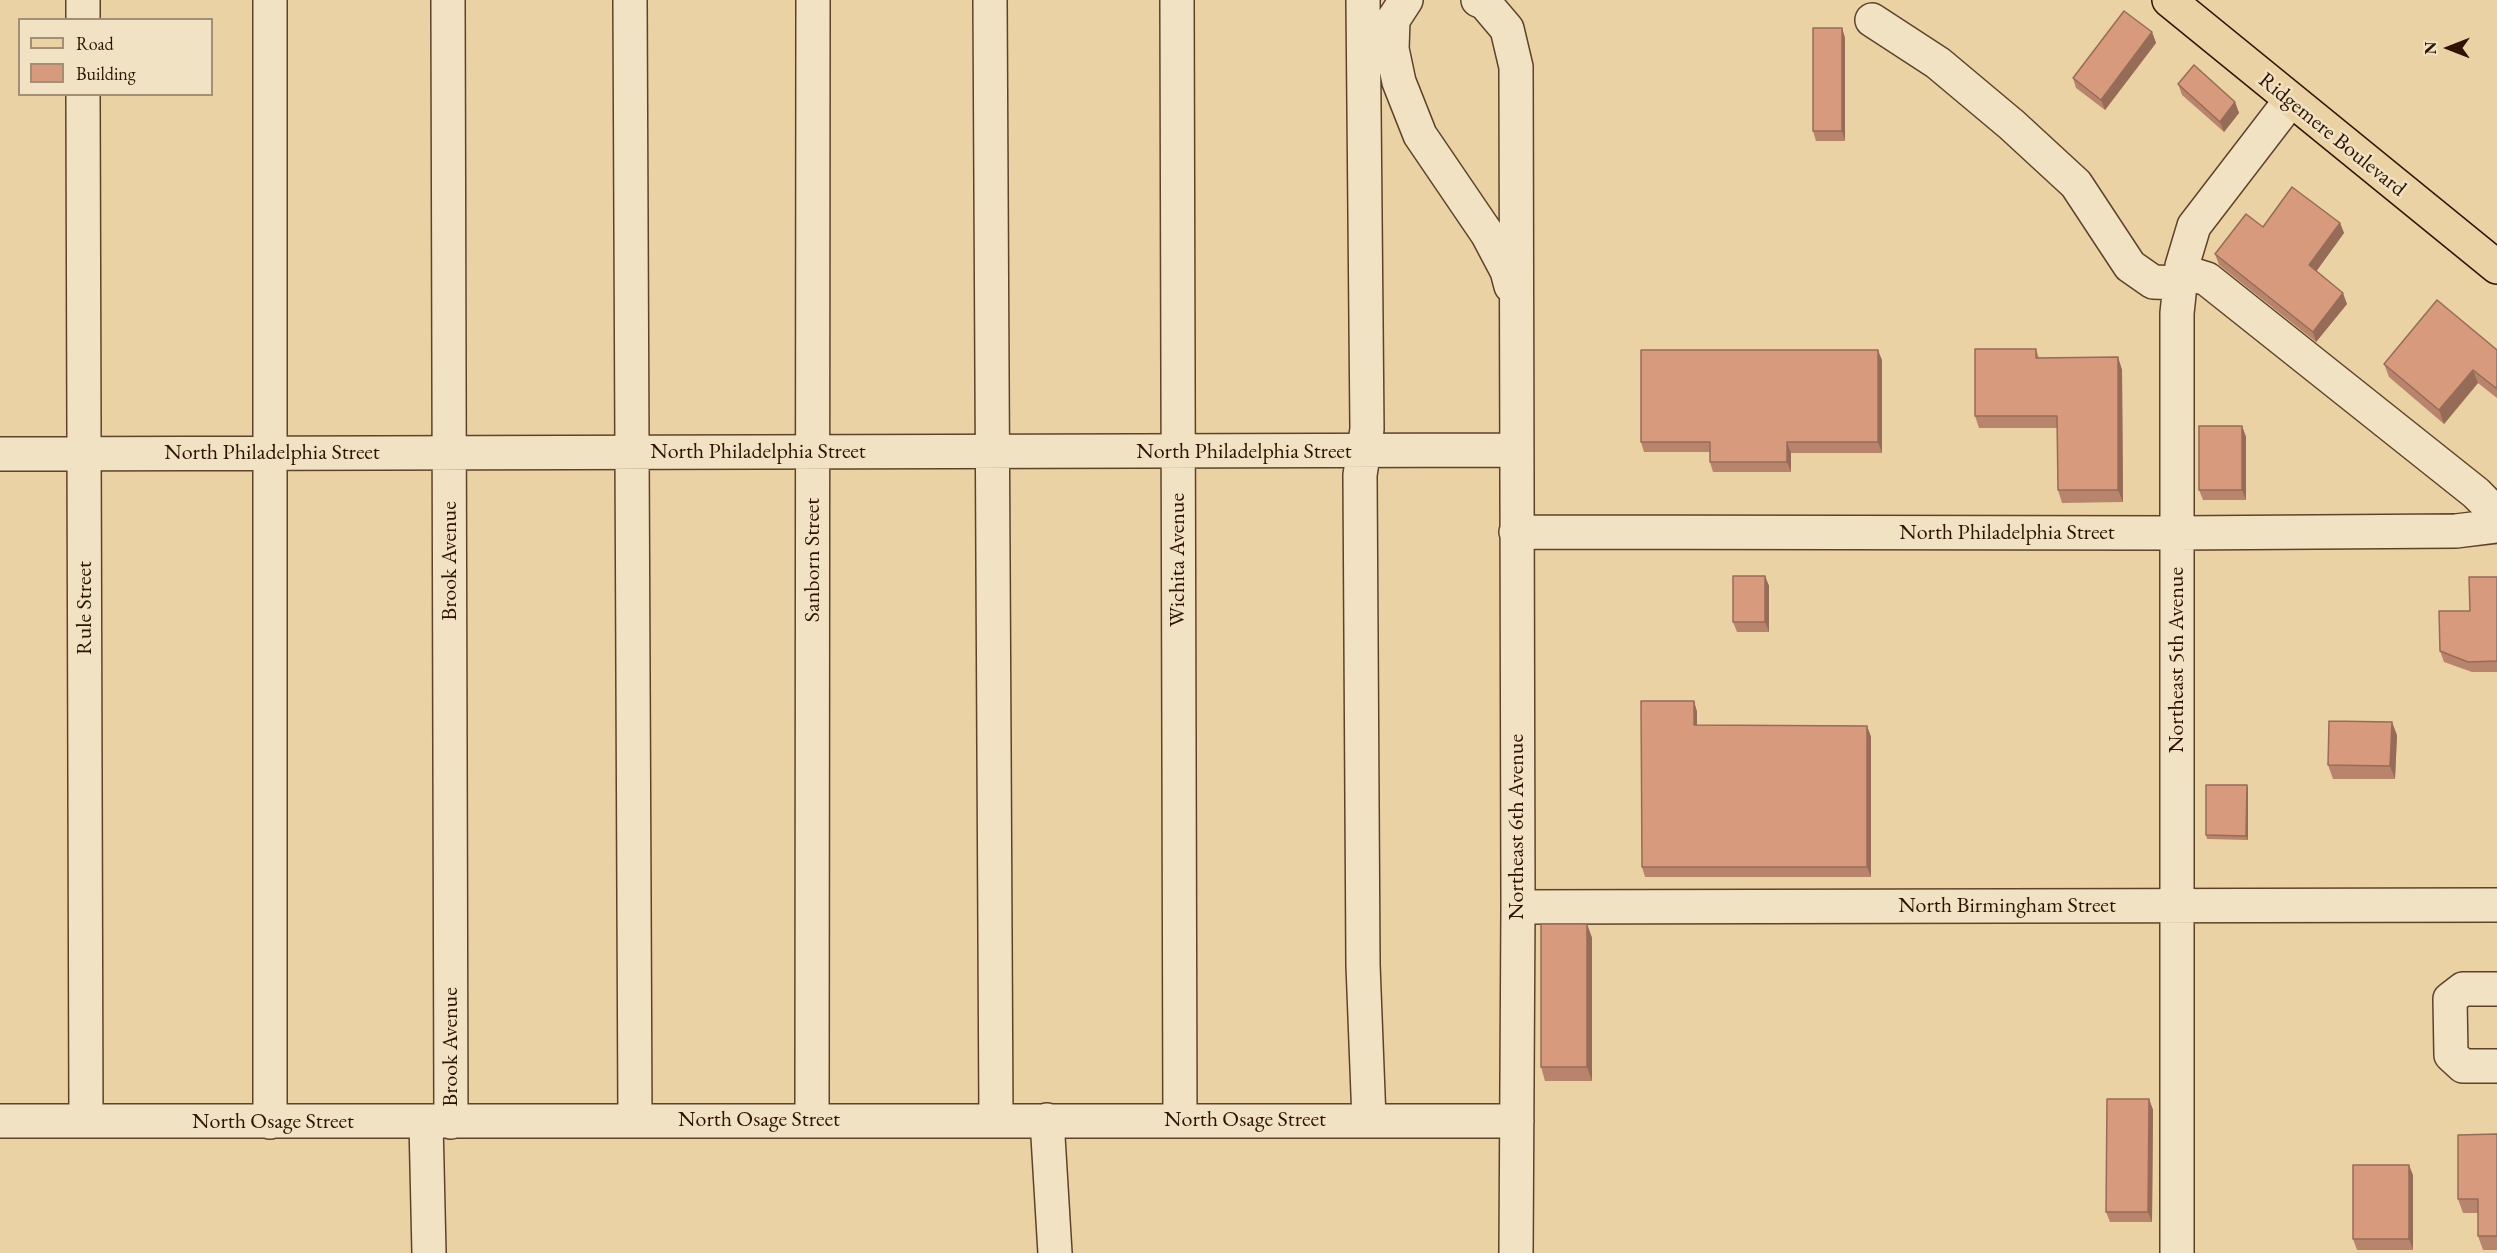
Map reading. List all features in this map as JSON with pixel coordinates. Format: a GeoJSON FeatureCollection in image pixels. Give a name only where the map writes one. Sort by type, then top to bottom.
{"type":"FeatureCollection","features":[{"type":"Feature","properties":{"kind":"main road","name":"Ridgemere Boulevard"},"geometry":{"type":"LineString","coordinates":[[2169,0],[2290,101],[2497,267]]}},
{"type":"Feature","properties":{"kind":"street"},"geometry":{"type":"LineString","coordinates":[[82,0],[83,18]]}},
{"type":"Feature","properties":{"kind":"street"},"geometry":{"type":"LineString","coordinates":[[270,0],[268,453],[270,1122]]}},
{"type":"Feature","properties":{"kind":"street","name":"Brook Avenue"},"geometry":{"type":"LineString","coordinates":[[429,1253],[439,1122],[449,452],[448,0]]}},
{"type":"Feature","properties":{"kind":"street"},"geometry":{"type":"LineString","coordinates":[[630,0],[635,1121]]}},
{"type":"Feature","properties":{"kind":"street","name":"Sanborn Street"},"geometry":{"type":"LineString","coordinates":[[812,1120],[813,0]]}},
{"type":"Feature","properties":{"kind":"street"},"geometry":{"type":"LineString","coordinates":[[990,0],[996,1120]]}},
{"type":"Feature","properties":{"kind":"street","name":"Wichita Avenue"},"geometry":{"type":"LineString","coordinates":[[1177,0],[1180,1120]]}},
{"type":"Feature","properties":{"kind":"street"},"geometry":{"type":"LineString","coordinates":[[1363,0],[1367,429],[1360,487],[1363,965],[1369,1120]]}},
{"type":"Feature","properties":{"kind":"street"},"geometry":{"type":"LineString","coordinates":[[1406,0],[1393,20],[1392,49],[1399,82],[1420,135],[1488,235],[1508,271],[1516,305]]}},
{"type":"Feature","properties":{"kind":"street"},"geometry":{"type":"LineString","coordinates":[[1478,0],[1485,3],[1507,29],[1516,67],[1516,305]]}},
{"type":"Feature","properties":{"kind":"street"},"geometry":{"type":"LineString","coordinates":[[1872,20],[1938,63],[2012,125],[2076,184],[2130,266],[2153,282],[2181,277],[2207,279],[2476,494],[2497,514]]}},
{"type":"Feature","properties":{"kind":"street","name":"Rule Street"},"geometry":{"type":"LineString","coordinates":[[83,96],[86,1120]]}},
{"type":"Feature","properties":{"kind":"street","name":"Northeast 5th Avenue"},"geometry":{"type":"LineString","coordinates":[[2177,1253],[2177,313],[2181,277],[2194,226],[2290,101]]}},
{"type":"Feature","properties":{"kind":"street","name":"Northeast 6th Avenue"},"geometry":{"type":"LineString","coordinates":[[1516,305],[1518,907],[1516,1253]]}},
{"type":"Feature","properties":{"kind":"street","name":"North Philadelphia Street"},"geometry":{"type":"LineString","coordinates":[[0,454],[1177,453],[1516,450]]}},
{"type":"Feature","properties":{"kind":"street","name":"North Philadelphia Street"},"geometry":{"type":"LineString","coordinates":[[1516,532],[2177,533],[2456,531],[2497,526]]}},
{"type":"Feature","properties":{"kind":"street","name":"North Birmingham Street"},"geometry":{"type":"LineString","coordinates":[[1518,907],[2497,905]]}},
{"type":"Feature","properties":{"kind":"street"},"geometry":{"type":"LineString","coordinates":[[2497,989],[2463,989],[2451,999],[2451,1054],[2463,1066],[2497,1066]]}},
{"type":"Feature","properties":{"kind":"street"},"geometry":{"type":"LineString","coordinates":[[1047,1120],[1055,1253]]}},
{"type":"Feature","properties":{"kind":"street","name":"North Osage Street"},"geometry":{"type":"LineString","coordinates":[[0,1121],[1517,1121]]}},
{"type":"Feature","properties":{"kind":"building"},"geometry":{"type":"Polygon","coordinates":[[[2124,11],[2152,32],[2101,100],[2073,78],[2124,11]]]}},
{"type":"Feature","properties":{"kind":"building"},"geometry":{"type":"Polygon","coordinates":[[[1813,28],[1842,28],[1842,131],[1813,131],[1813,28]]]}},
{"type":"Feature","properties":{"kind":"building"},"geometry":{"type":"Polygon","coordinates":[[[2194,65],[2235,102],[2220,122],[2178,84],[2194,65]]]}},
{"type":"Feature","properties":{"kind":"building"},"geometry":{"type":"Polygon","coordinates":[[[2292,187],[2340,223],[2309,265],[2343,293],[2313,332],[2215,254],[2246,214],[2263,227],[2292,187]]]}},
{"type":"Feature","properties":{"kind":"building"},"geometry":{"type":"Polygon","coordinates":[[[2437,300],[2497,350],[2497,389],[2473,370],[2439,410],[2384,364],[2437,300]]]}},
{"type":"Feature","properties":{"kind":"building"},"geometry":{"type":"Polygon","coordinates":[[[1975,349],[2036,349],[2036,358],[2118,357],[2118,490],[2058,490],[2057,416],[1975,416],[1975,349]]]}},
{"type":"Feature","properties":{"kind":"building"},"geometry":{"type":"Polygon","coordinates":[[[1641,350],[1878,350],[1878,442],[1787,442],[1787,462],[1710,462],[1710,442],[1641,442],[1641,350]]]}},
{"type":"Feature","properties":{"kind":"building"},"geometry":{"type":"Polygon","coordinates":[[[2199,426],[2242,426],[2242,490],[2199,490],[2199,426]]]}},
{"type":"Feature","properties":{"kind":"building"},"geometry":{"type":"Polygon","coordinates":[[[1733,576],[1765,576],[1765,622],[1733,622],[1733,576]]]}},
{"type":"Feature","properties":{"kind":"building"},"geometry":{"type":"Polygon","coordinates":[[[2469,577],[2497,577],[2497,661],[2468,662],[2440,651],[2439,611],[2470,611],[2469,577]]]}},
{"type":"Feature","properties":{"kind":"building"},"geometry":{"type":"Polygon","coordinates":[[[1641,701],[1694,701],[1694,725],[1867,726],[1867,867],[1642,867],[1641,701]]]}},
{"type":"Feature","properties":{"kind":"building"},"geometry":{"type":"Polygon","coordinates":[[[2329,721],[2392,722],[2390,766],[2328,765],[2329,721]]]}},
{"type":"Feature","properties":{"kind":"building"},"geometry":{"type":"Polygon","coordinates":[[[2206,785],[2247,785],[2246,836],[2206,835],[2206,785]]]}},
{"type":"Feature","properties":{"kind":"building"},"geometry":{"type":"Polygon","coordinates":[[[1541,924],[1587,924],[1587,1067],[1541,1067],[1541,924]]]}},
{"type":"Feature","properties":{"kind":"building"},"geometry":{"type":"Polygon","coordinates":[[[2107,1099],[2149,1099],[2148,1212],[2106,1212],[2107,1099]]]}},
{"type":"Feature","properties":{"kind":"building"},"geometry":{"type":"Polygon","coordinates":[[[2497,1134],[2497,1236],[2478,1236],[2478,1199],[2458,1199],[2458,1135],[2497,1134]]]}},
{"type":"Feature","properties":{"kind":"building"},"geometry":{"type":"Polygon","coordinates":[[[2353,1165],[2409,1165],[2409,1239],[2353,1239],[2353,1165]]]}}]}
